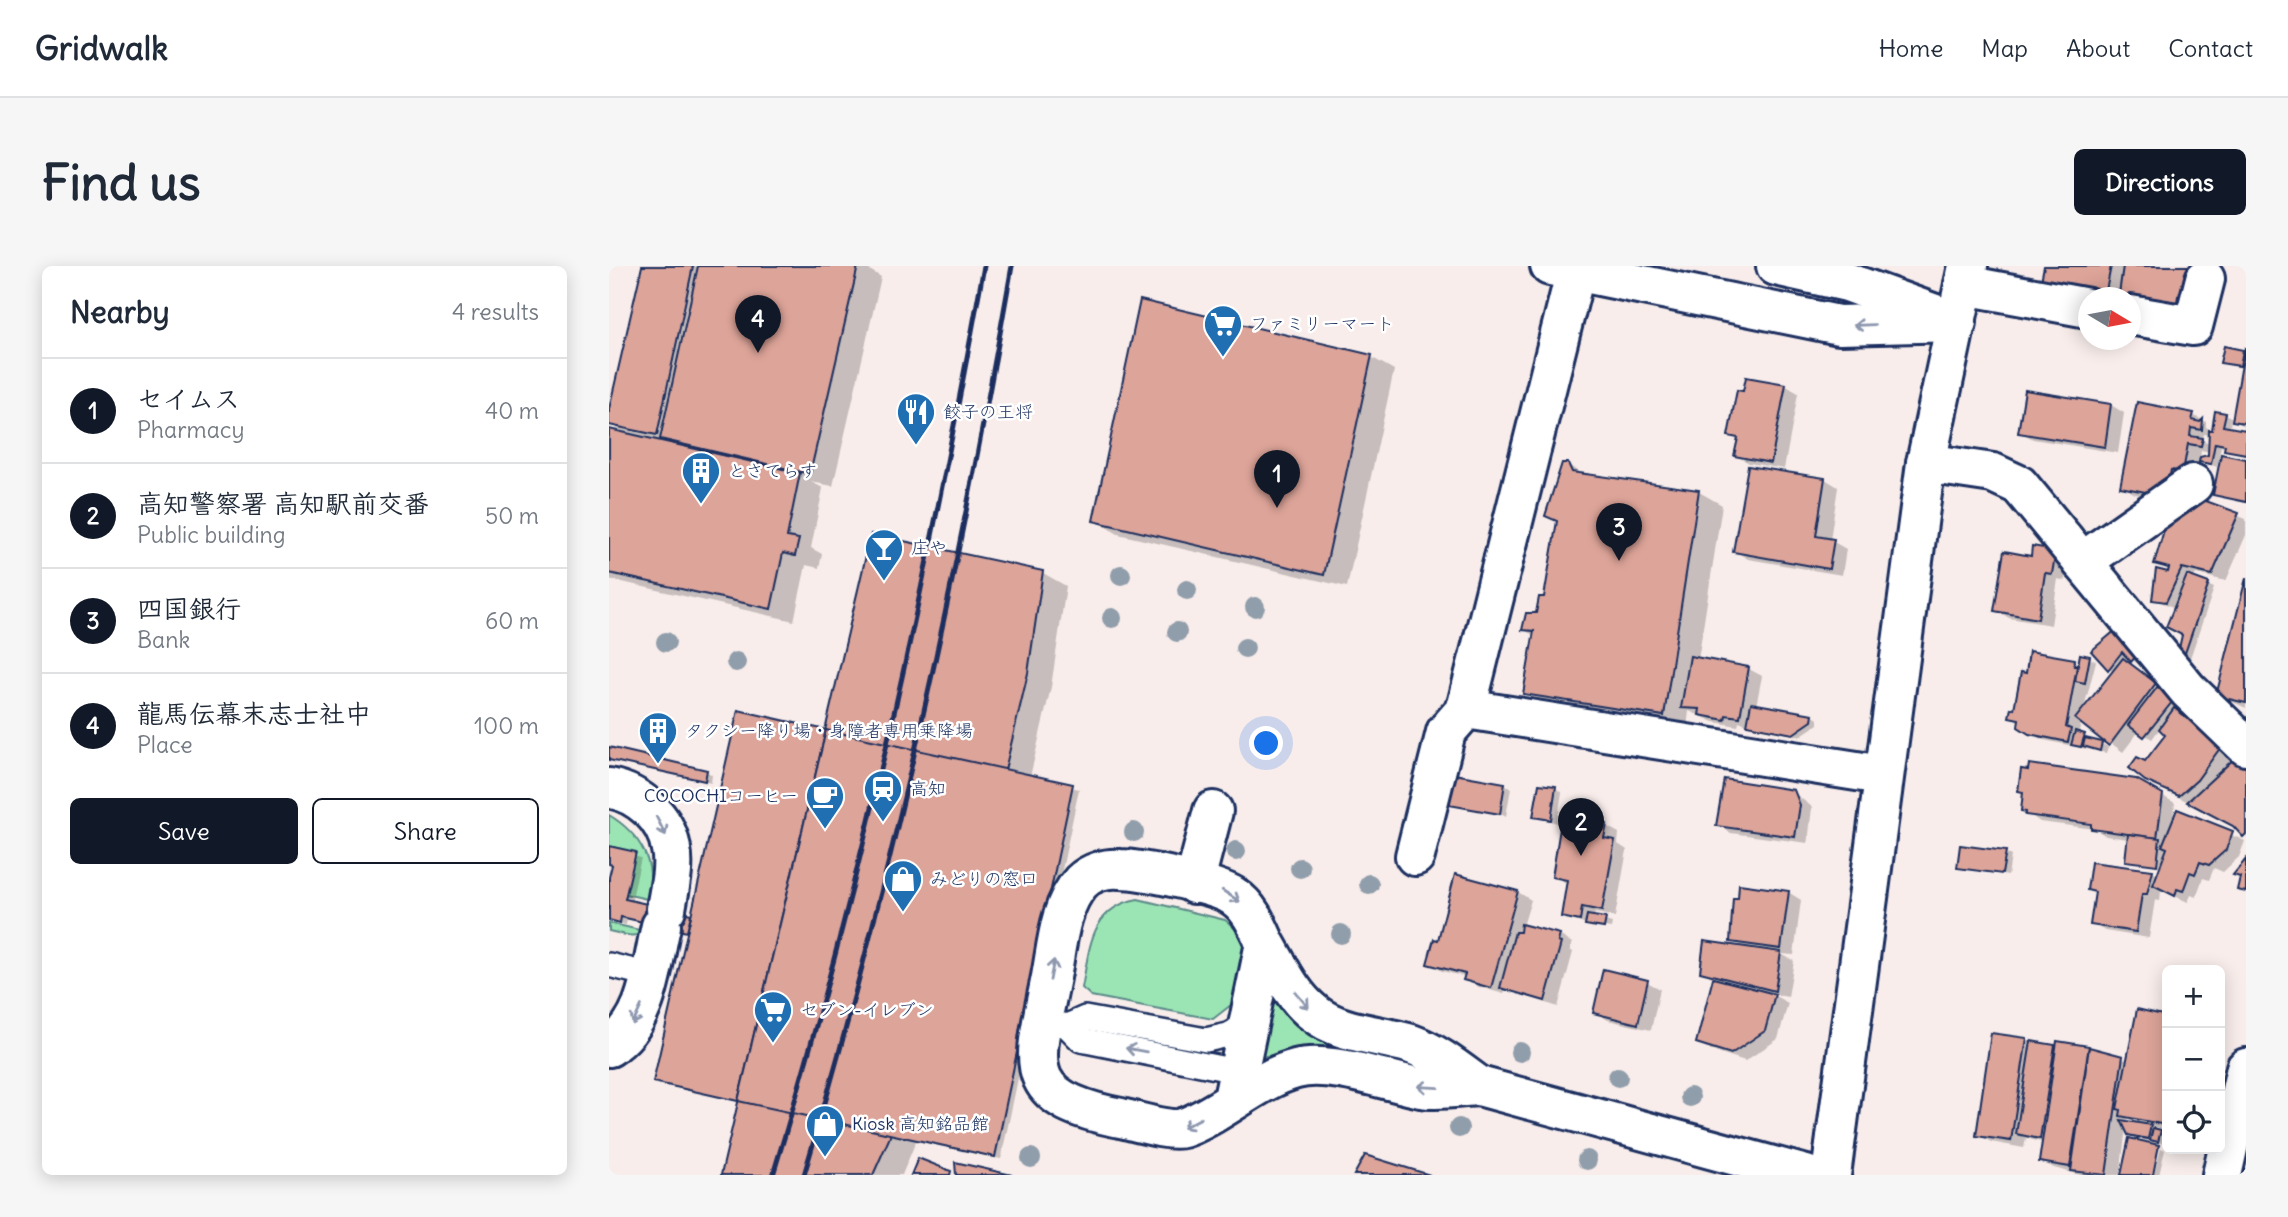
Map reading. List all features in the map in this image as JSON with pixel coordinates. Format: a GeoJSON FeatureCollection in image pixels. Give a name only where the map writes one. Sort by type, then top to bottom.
{"type":"FeatureCollection","features":[{"type":"Feature","properties":{"kind":"street"},"geometry":{"type":"LineString","coordinates":[[1776,266],[1847,282],[1957,322]]}},
{"type":"Feature","properties":{"kind":"street"},"geometry":{"type":"LineString","coordinates":[[1415,856],[1446,732],[1466,709],[1568,268],[1839,325],[1957,322]]}},
{"type":"Feature","properties":{"kind":"street"},"geometry":{"type":"LineString","coordinates":[[1831,1175],[1882,775],[1926,463],[1966,275],[2078,305]]}},
{"type":"Feature","properties":{"kind":"street"},"geometry":{"type":"LineString","coordinates":[[2141,317],[2193,327],[2205,279]]}},
{"type":"Feature","properties":{"kind":"street"},"geometry":{"type":"LineString","coordinates":[[1926,463],[1993,473],[2019,485],[2188,690],[2246,746]]}},
{"type":"Feature","properties":{"kind":"street"},"geometry":{"type":"LineString","coordinates":[[2082,562],[2193,484]]}},
{"type":"Feature","properties":{"kind":"street"},"geometry":{"type":"LineString","coordinates":[[1466,709],[1882,775]]}},
{"type":"Feature","properties":{"kind":"street"},"geometry":{"type":"LineString","coordinates":[[609,788],[637,797],[654,812],[671,848],[663,917],[640,1013],[624,1035],[609,1047]]}},
{"type":"Feature","properties":{"kind":"street"},"geometry":{"type":"LineString","coordinates":[[1194,884],[1213,811]]}},
{"type":"Feature","properties":{"kind":"street"},"geometry":{"type":"LineString","coordinates":[[1479,1086],[1437,1055],[1411,1044],[1334,1025],[1315,1014],[1301,1000],[1244,905],[1219,888],[1120,869],[1094,872],[1069,898],[1061,924],[1056,1019],[1039,1040],[1038,1069],[1049,1093],[1066,1103],[1095,1113],[1178,1129],[1249,1083],[1296,1069],[1320,1068],[1425,1088],[1479,1086],[1806,1175]]}},
{"type":"Feature","properties":{"kind":"street"},"geometry":{"type":"LineString","coordinates":[[1249,1083],[1248,1024],[1265,943]]}},
{"type":"Feature","properties":{"kind":"street"},"geometry":{"type":"LineString","coordinates":[[2222,1175],[2246,1068]]}},
{"type":"Feature","properties":{"kind":"lane"},"geometry":{"type":"LineString","coordinates":[[609,965],[650,975]]}},
{"type":"Feature","properties":{"kind":"lane"},"geometry":{"type":"LineString","coordinates":[[1056,1019],[1085,1018],[1206,1040],[1228,1035],[1248,1024]]}},
{"type":"Feature","properties":{"kind":"lane"},"geometry":{"type":"LineString","coordinates":[[1056,1019],[1081,1041],[1249,1083]]}},
{"type":"Feature","properties":{"kind":"green space"},"geometry":{"type":"Polygon","coordinates":[[[609,815],[620,822],[637,840],[648,861],[650,886],[647,899],[625,894],[609,846],[609,815]]]}},
{"type":"Feature","properties":{"kind":"green space"},"geometry":{"type":"Polygon","coordinates":[[[1138,899],[1225,920],[1234,928],[1240,936],[1244,955],[1240,998],[1213,1019],[1091,996],[1082,988],[1091,944],[1101,920],[1122,904],[1138,899]]]}},
{"type":"Feature","properties":{"kind":"green space"},"geometry":{"type":"Polygon","coordinates":[[[609,923],[644,931],[632,935],[609,931],[609,923]]]}},
{"type":"Feature","properties":{"kind":"green space"},"geometry":{"type":"Polygon","coordinates":[[[1270,998],[1276,998],[1427,1071],[1306,1048],[1261,1057],[1270,998]]]}},
{"type":"Feature","properties":{"kind":"building"},"geometry":{"type":"Polygon","coordinates":[[[642,266],[693,266],[657,435],[609,425],[609,409],[642,266]]]}},
{"type":"Feature","properties":{"kind":"building"},"geometry":{"type":"Polygon","coordinates":[[[698,266],[858,266],[810,474],[660,439],[698,266]]]}},
{"type":"Feature","properties":{"kind":"building"},"geometry":{"type":"Polygon","coordinates":[[[2044,266],[2111,266],[2107,287],[2080,287],[2041,281],[2044,266]]]}},
{"type":"Feature","properties":{"kind":"building"},"geometry":{"type":"Polygon","coordinates":[[[2123,266],[2189,266],[2184,297],[2178,296],[2177,302],[2141,297],[2141,287],[2120,287],[2123,266]]]}},
{"type":"Feature","properties":{"kind":"building"},"geometry":{"type":"Polygon","coordinates":[[[1140,300],[1372,355],[1324,575],[1093,521],[1140,300]]]}},
{"type":"Feature","properties":{"kind":"building"},"geometry":{"type":"Polygon","coordinates":[[[2224,346],[2243,350],[2240,366],[2220,363],[2224,346]]]}},
{"type":"Feature","properties":{"kind":"building"},"geometry":{"type":"Polygon","coordinates":[[[2245,347],[2246,416],[2245,423],[2232,421],[2245,347]]]}},
{"type":"Feature","properties":{"kind":"building"},"geometry":{"type":"Polygon","coordinates":[[[1746,377],[1786,384],[1771,463],[1734,456],[1738,438],[1728,436],[1737,390],[1743,391],[1746,377]]]}},
{"type":"Feature","properties":{"kind":"building"},"geometry":{"type":"Polygon","coordinates":[[[2025,390],[2111,404],[2105,447],[2018,433],[2025,390]]]}},
{"type":"Feature","properties":{"kind":"building"},"geometry":{"type":"Polygon","coordinates":[[[2137,402],[2194,413],[2192,420],[2200,422],[2203,419],[2202,430],[2191,428],[2190,436],[2203,438],[2201,446],[2188,444],[2183,472],[2171,470],[2166,496],[2120,487],[2137,402]]]}},
{"type":"Feature","properties":{"kind":"building"},"geometry":{"type":"Polygon","coordinates":[[[2215,411],[2226,413],[2223,426],[2246,430],[2246,454],[2224,450],[2225,445],[2215,443],[2211,464],[2199,462],[2200,457],[2208,455],[2209,430],[2212,430],[2215,411]]]}},
{"type":"Feature","properties":{"kind":"building","name":"とさてらす"},"geometry":{"type":"Polygon","coordinates":[[[609,429],[800,473],[787,537],[799,539],[795,556],[783,553],[771,609],[609,573],[609,429]]]}},
{"type":"Feature","properties":{"kind":"building"},"geometry":{"type":"Polygon","coordinates":[[[2221,454],[2246,459],[2246,502],[2213,495],[2221,454]]]}},
{"type":"Feature","properties":{"kind":"building"},"geometry":{"type":"Polygon","coordinates":[[[1562,463],[1568,463],[1572,472],[1699,490],[1664,716],[1523,694],[1534,631],[1522,630],[1526,613],[1536,613],[1539,597],[1544,597],[1557,521],[1545,516],[1562,463]]]}},
{"type":"Feature","properties":{"kind":"building"},"geometry":{"type":"Polygon","coordinates":[[[1748,466],[1825,478],[1816,536],[1834,539],[1829,569],[1733,552],[1748,466]]]}},
{"type":"Feature","properties":{"kind":"building"},"geometry":{"type":"Polygon","coordinates":[[[2195,497],[2239,513],[2212,575],[2182,568],[2166,602],[2152,600],[2156,569],[2168,572],[2169,568],[2154,564],[2167,520],[2195,497]]]}},
{"type":"Feature","properties":{"kind":"building"},"geometry":{"type":"Polygon","coordinates":[[[871,534],[1043,571],[1028,673],[1005,770],[946,973],[889,1139],[873,1175],[721,1175],[871,534]]]}},
{"type":"Feature","properties":{"kind":"building"},"geometry":{"type":"Polygon","coordinates":[[[2032,546],[2056,550],[2052,574],[2045,573],[2038,619],[1994,611],[2004,551],[2031,556],[2032,546]]]}},
{"type":"Feature","properties":{"kind":"building"},"geometry":{"type":"Polygon","coordinates":[[[2187,575],[2209,583],[2184,656],[2178,653],[2182,635],[2166,627],[2187,575]]]}},
{"type":"Feature","properties":{"kind":"building"},"geometry":{"type":"Polygon","coordinates":[[[2246,578],[2246,703],[2216,696],[2246,578]]]}},
{"type":"Feature","properties":{"kind":"building"},"geometry":{"type":"Polygon","coordinates":[[[2117,629],[2138,654],[2131,662],[2122,652],[2108,670],[2091,651],[2117,629]]]}},
{"type":"Feature","properties":{"kind":"building"},"geometry":{"type":"Polygon","coordinates":[[[2029,651],[2075,659],[2074,666],[2077,666],[2066,727],[2071,729],[2068,742],[2029,734],[2018,727],[2019,719],[2009,717],[2011,708],[2014,709],[2021,672],[2026,673],[2029,651]]]}},
{"type":"Feature","properties":{"kind":"building"},"geometry":{"type":"Polygon","coordinates":[[[2080,654],[2090,656],[2085,683],[2075,681],[2080,654]]]}},
{"type":"Feature","properties":{"kind":"building"},"geometry":{"type":"Polygon","coordinates":[[[1690,656],[1749,667],[1740,717],[1726,715],[1725,720],[1699,715],[1700,709],[1681,708],[1690,656]]]}},
{"type":"Feature","properties":{"kind":"building"},"geometry":{"type":"Polygon","coordinates":[[[2123,658],[2156,683],[2109,746],[2075,719],[2123,658]]]}},
{"type":"Feature","properties":{"kind":"building"},"geometry":{"type":"Polygon","coordinates":[[[2159,685],[2172,702],[2144,737],[2128,725],[2159,685]]]}},
{"type":"Feature","properties":{"kind":"building"},"geometry":{"type":"Polygon","coordinates":[[[1751,703],[1813,714],[1812,721],[1793,734],[1747,725],[1751,703]]]}},
{"type":"Feature","properties":{"kind":"building"},"geometry":{"type":"Polygon","coordinates":[[[2174,708],[2223,744],[2197,780],[2179,796],[2145,781],[2129,768],[2137,757],[2145,761],[2165,735],[2159,729],[2174,708]]]}},
{"type":"Feature","properties":{"kind":"building"},"geometry":{"type":"Polygon","coordinates":[[[738,710],[826,730],[738,1101],[653,1082],[738,710]]]}},
{"type":"Feature","properties":{"kind":"building"},"geometry":{"type":"Polygon","coordinates":[[[826,730],[1073,784],[995,1157],[738,1101],[826,730]]]}},
{"type":"Feature","properties":{"kind":"building"},"geometry":{"type":"Polygon","coordinates":[[[2075,731],[2085,734],[2081,747],[2071,745],[2075,731]]]}},
{"type":"Feature","properties":{"kind":"building"},"geometry":{"type":"Polygon","coordinates":[[[2085,738],[2102,742],[2100,751],[2083,746],[2085,738]]]}},
{"type":"Feature","properties":{"kind":"building","name":"タクシー降り場・身障者専用乗降場"},"geometry":{"type":"Polygon","coordinates":[[[609,747],[707,770],[705,781],[609,760],[609,747]]]}},
{"type":"Feature","properties":{"kind":"building"},"geometry":{"type":"Polygon","coordinates":[[[2236,757],[2246,767],[2246,834],[2243,837],[2233,826],[2187,802],[2236,757]]]}},
{"type":"Feature","properties":{"kind":"building"},"geometry":{"type":"Polygon","coordinates":[[[2029,764],[2136,779],[2163,794],[2157,838],[2091,829],[2091,824],[2025,815],[2026,812],[2021,811],[2023,792],[2018,791],[2021,769],[2028,770],[2029,764]]]}},
{"type":"Feature","properties":{"kind":"building"},"geometry":{"type":"Polygon","coordinates":[[[1454,774],[1505,783],[1500,814],[1449,805],[1454,774]]]}},
{"type":"Feature","properties":{"kind":"building"},"geometry":{"type":"Polygon","coordinates":[[[1724,779],[1794,790],[1800,805],[1795,837],[1716,826],[1724,779]]]}},
{"type":"Feature","properties":{"kind":"building"},"geometry":{"type":"Polygon","coordinates":[[[1539,784],[1556,786],[1551,820],[1533,817],[1539,784]]]}},
{"type":"Feature","properties":{"kind":"building"},"geometry":{"type":"Polygon","coordinates":[[[2177,809],[2233,831],[2226,850],[2209,865],[2200,862],[2195,874],[2190,872],[2183,891],[2177,889],[2175,896],[2153,885],[2167,848],[2162,846],[2177,809]]]}},
{"type":"Feature","properties":{"kind":"building"},"geometry":{"type":"Polygon","coordinates":[[[1562,816],[1607,824],[1604,838],[1615,840],[1602,911],[1582,907],[1580,921],[1561,917],[1567,880],[1552,877],[1562,816]]]}},
{"type":"Feature","properties":{"kind":"building"},"geometry":{"type":"Polygon","coordinates":[[[2128,834],[2160,838],[2157,865],[2125,861],[2128,834]]]}},
{"type":"Feature","properties":{"kind":"building"},"geometry":{"type":"Polygon","coordinates":[[[1960,845],[2006,851],[2002,874],[1957,868],[1960,845]]]}},
{"type":"Feature","properties":{"kind":"building"},"geometry":{"type":"Polygon","coordinates":[[[609,846],[636,852],[625,899],[691,914],[687,932],[621,917],[620,923],[609,920],[609,877],[612,865],[609,864],[609,846]]]}},
{"type":"Feature","properties":{"kind":"building"},"geometry":{"type":"Polygon","coordinates":[[[2246,859],[2246,892],[2237,890],[2240,877],[2233,875],[2246,859]]]}},
{"type":"Feature","properties":{"kind":"building"},"geometry":{"type":"Polygon","coordinates":[[[2091,862],[2153,870],[2147,894],[2142,894],[2136,932],[2090,925],[2095,892],[2087,890],[2091,862]]]}},
{"type":"Feature","properties":{"kind":"building"},"geometry":{"type":"Polygon","coordinates":[[[1455,874],[1518,891],[1491,988],[1463,980],[1465,974],[1427,964],[1434,939],[1438,940],[1455,874]]]}},
{"type":"Feature","properties":{"kind":"building"},"geometry":{"type":"Polygon","coordinates":[[[1739,884],[1789,891],[1781,949],[1730,942],[1733,898],[1738,898],[1739,884]]]}},
{"type":"Feature","properties":{"kind":"building"},"geometry":{"type":"Polygon","coordinates":[[[1587,915],[1606,918],[1604,928],[1585,925],[1587,915]]]}},
{"type":"Feature","properties":{"kind":"building"},"geometry":{"type":"Polygon","coordinates":[[[1521,924],[1560,934],[1558,942],[1561,943],[1545,1001],[1500,988],[1515,932],[1520,932],[1521,924]]]}},
{"type":"Feature","properties":{"kind":"building"},"geometry":{"type":"Polygon","coordinates":[[[1704,941],[1781,952],[1775,991],[1700,972],[1704,941]]]}},
{"type":"Feature","properties":{"kind":"building"},"geometry":{"type":"Polygon","coordinates":[[[1603,969],[1648,980],[1638,1024],[1593,1013],[1603,969]]]}},
{"type":"Feature","properties":{"kind":"building"},"geometry":{"type":"Polygon","coordinates":[[[1713,978],[1775,994],[1765,1031],[1731,1054],[1696,1043],[1713,978]]]}},
{"type":"Feature","properties":{"kind":"building"},"geometry":{"type":"Polygon","coordinates":[[[2137,1009],[2162,1015],[2162,1124],[2120,1116],[2121,1110],[2117,1109],[2137,1009]]]}},
{"type":"Feature","properties":{"kind":"building"},"geometry":{"type":"Polygon","coordinates":[[[1991,1033],[2027,1038],[2011,1141],[1976,1136],[1991,1033]]]}},
{"type":"Feature","properties":{"kind":"building"},"geometry":{"type":"Polygon","coordinates":[[[2031,1041],[2055,1045],[2040,1139],[2016,1134],[2031,1041]]]}},
{"type":"Feature","properties":{"kind":"building"},"geometry":{"type":"Polygon","coordinates":[[[2057,1041],[2089,1046],[2070,1167],[2039,1162],[2057,1041]]]}},
{"type":"Feature","properties":{"kind":"building"},"geometry":{"type":"Polygon","coordinates":[[[2089,1047],[2123,1056],[2106,1175],[2071,1171],[2089,1047]]]}},
{"type":"Feature","properties":{"kind":"building"},"geometry":{"type":"Polygon","coordinates":[[[2121,1120],[2151,1125],[2148,1139],[2128,1135],[2121,1120]]]}},
{"type":"Feature","properties":{"kind":"building"},"geometry":{"type":"Polygon","coordinates":[[[2153,1128],[2161,1130],[2158,1142],[2150,1140],[2153,1128]]]}},
{"type":"Feature","properties":{"kind":"building"},"geometry":{"type":"Polygon","coordinates":[[[2129,1138],[2159,1145],[2153,1175],[2121,1175],[2129,1138]]]}},
{"type":"Feature","properties":{"kind":"building"},"geometry":{"type":"Polygon","coordinates":[[[1365,1155],[1430,1175],[1354,1175],[1365,1155]]]}},
{"type":"Feature","properties":{"kind":"building"},"geometry":{"type":"Polygon","coordinates":[[[918,1158],[951,1171],[950,1175],[911,1175],[918,1158]]]}},
{"type":"Feature","properties":{"kind":"building"},"geometry":{"type":"Polygon","coordinates":[[[955,1162],[1012,1175],[956,1175],[955,1162]]]}},
{"type":"Feature","properties":{"kind":"railway"},"geometry":{"type":"LineString","coordinates":[[773,1175],[836,950],[892,724],[940,496],[984,266]]}},
{"type":"Feature","properties":{"kind":"railway"},"geometry":{"type":"LineString","coordinates":[[804,1175],[866,950],[921,724],[969,496],[1012,266]]}},
{"type":"Feature","properties":{"kind":"place","name":"龍馬伝幕末志士社中"},"geometry":{"type":"Point","coordinates":[758,353]}},
{"type":"Feature","properties":{"kind":"place","name":"ファミリーマート"},"geometry":{"type":"Point","coordinates":[1223,358]}},
{"type":"Feature","properties":{"kind":"place","name":"餃子の王将"},"geometry":{"type":"Point","coordinates":[916,446]}},
{"type":"Feature","properties":{"kind":"place","name":"とさてらす"},"geometry":{"type":"Point","coordinates":[701,505]}},
{"type":"Feature","properties":{"kind":"place","name":"セイムス"},"geometry":{"type":"Point","coordinates":[1277,508]}},
{"type":"Feature","properties":{"kind":"place","name":"四国銀行"},"geometry":{"type":"Point","coordinates":[1619,561]}},
{"type":"Feature","properties":{"kind":"place","name":"庄や"},"geometry":{"type":"Point","coordinates":[884,582]}},
{"type":"Feature","properties":{"kind":"place","name":"タクシー降り場・身障者専用乗降場"},"geometry":{"type":"Point","coordinates":[658,765]}},
{"type":"Feature","properties":{"kind":"place","name":"高知"},"geometry":{"type":"Point","coordinates":[883,823]}},
{"type":"Feature","properties":{"kind":"place","name":"COCOCHIコーヒー"},"geometry":{"type":"Point","coordinates":[825,830]}},
{"type":"Feature","properties":{"kind":"place","name":"高知警察署 高知駅前交番"},"geometry":{"type":"Point","coordinates":[1581,856]}},
{"type":"Feature","properties":{"kind":"place","name":"みどりの窓口"},"geometry":{"type":"Point","coordinates":[903,913]}},
{"type":"Feature","properties":{"kind":"place","name":"セブン-イレブン"},"geometry":{"type":"Point","coordinates":[773,1044]}},
{"type":"Feature","properties":{"kind":"place","name":"Kiosk 高知銘品館"},"geometry":{"type":"Point","coordinates":[825,1158]}}]}
